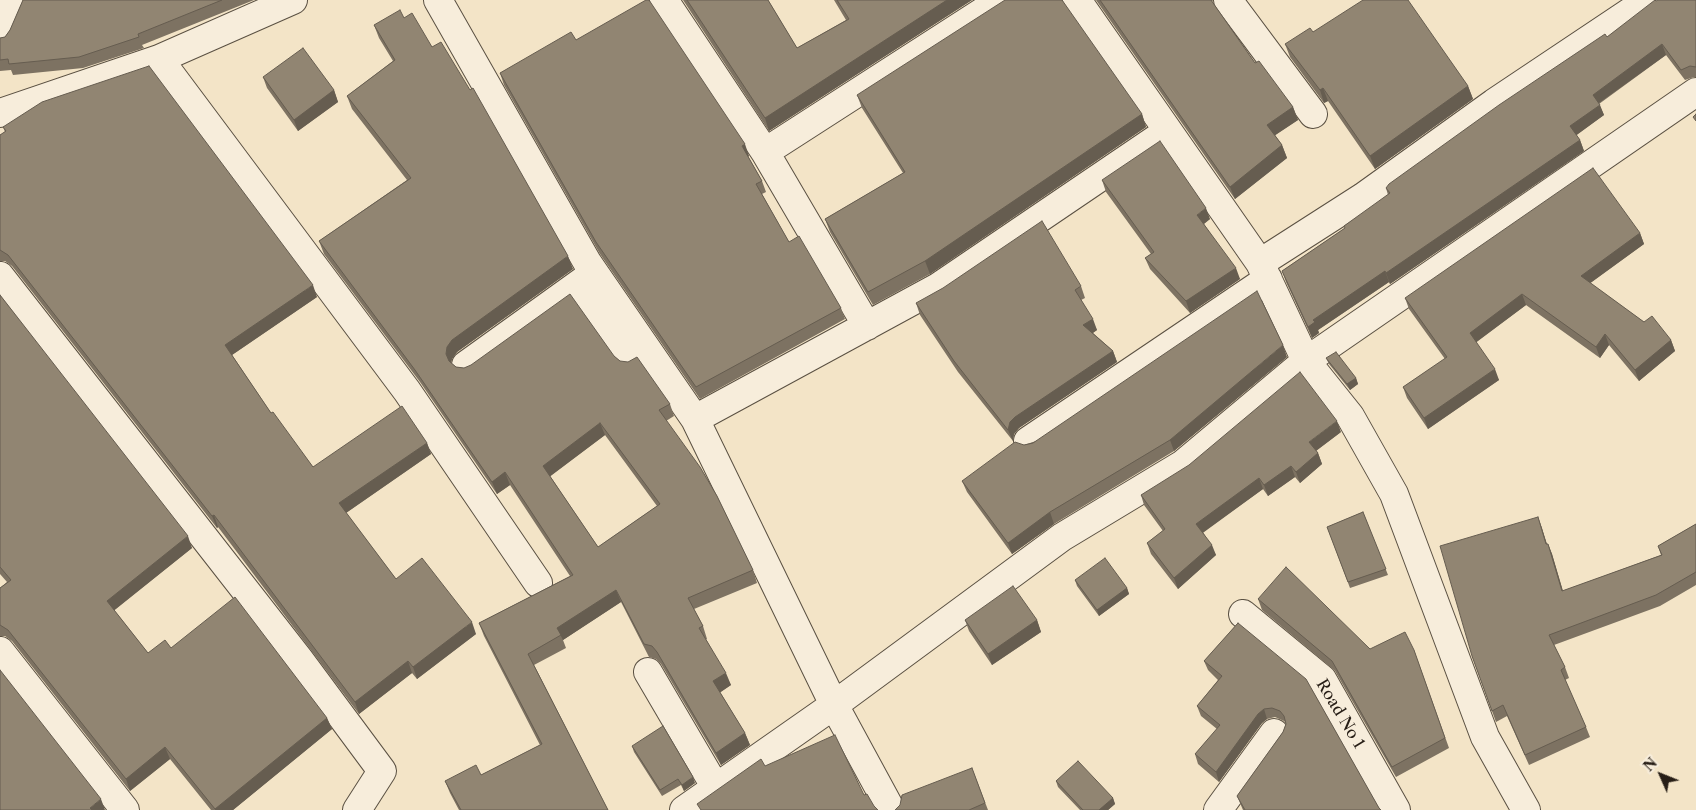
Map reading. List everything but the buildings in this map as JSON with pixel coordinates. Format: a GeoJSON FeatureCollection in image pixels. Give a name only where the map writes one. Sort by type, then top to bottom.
{"type":"FeatureCollection","features":[{"type":"Feature","properties":{"kind":"street"},"geometry":{"type":"LineString","coordinates":[[0,35],[15,0]]}},
{"type":"Feature","properties":{"kind":"street"},"geometry":{"type":"LineString","coordinates":[[0,114],[159,59],[293,0]]}},
{"type":"Feature","properties":{"kind":"street"},"geometry":{"type":"LineString","coordinates":[[438,0],[586,279],[660,399]]}},
{"type":"Feature","properties":{"kind":"street"},"geometry":{"type":"LineString","coordinates":[[664,0],[765,152],[867,326]]}},
{"type":"Feature","properties":{"kind":"street"},"geometry":{"type":"LineString","coordinates":[[765,152],[1000,0]]}},
{"type":"Feature","properties":{"kind":"street"},"geometry":{"type":"LineString","coordinates":[[1077,0],[1264,271],[1306,362],[1350,416],[1394,494],[1485,737],[1526,810]]}},
{"type":"Feature","properties":{"kind":"street"},"geometry":{"type":"LineString","coordinates":[[1228,0],[1313,114]]}},
{"type":"Feature","properties":{"kind":"street"},"geometry":{"type":"LineString","coordinates":[[1028,441],[1264,271],[1363,196],[1494,103],[1648,0]]}},
{"type":"Feature","properties":{"kind":"street"},"geometry":{"type":"LineString","coordinates":[[159,59],[408,391],[538,582]]}},
{"type":"Feature","properties":{"kind":"street"},"geometry":{"type":"LineString","coordinates":[[684,810],[834,705],[1062,537],[1183,464],[1306,362],[1696,92]]}},
{"type":"Feature","properties":{"kind":"street"},"geometry":{"type":"LineString","coordinates":[[695,419],[938,287],[1168,130]]}},
{"type":"Feature","properties":{"kind":"street"},"geometry":{"type":"LineString","coordinates":[[0,276],[299,659],[382,771],[357,810]]}},
{"type":"Feature","properties":{"kind":"street"},"geometry":{"type":"LineString","coordinates":[[466,365],[586,279]]}},
{"type":"Feature","properties":{"kind":"street"},"geometry":{"type":"LineString","coordinates":[[586,279],[695,419],[834,705],[891,810]]}},
{"type":"Feature","properties":{"kind":"street","name":"Road No 1"},"geometry":{"type":"LineString","coordinates":[[1243,614],[1322,679],[1396,810]]}},
{"type":"Feature","properties":{"kind":"street"},"geometry":{"type":"LineString","coordinates":[[0,651],[124,810]]}},
{"type":"Feature","properties":{"kind":"street"},"geometry":{"type":"LineString","coordinates":[[648,672],[716,788]]}},
{"type":"Feature","properties":{"kind":"street"},"geometry":{"type":"LineString","coordinates":[[1225,807],[1274,733]]}}]}
